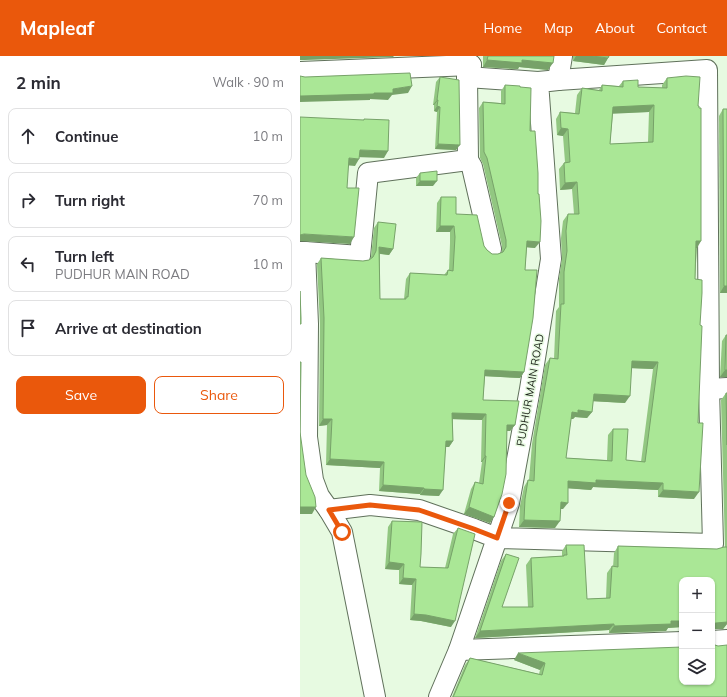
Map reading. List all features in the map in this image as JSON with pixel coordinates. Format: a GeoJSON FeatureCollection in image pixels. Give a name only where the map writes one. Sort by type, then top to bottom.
{"type":"FeatureCollection","features":[{"type":"Feature","properties":{"kind":"street","name":"PUDHUR MAIN ROAD"},"geometry":{"type":"LineString","coordinates":[[439,697],[459,650],[511,495],[551,259],[548,81],[562,56]]}},
{"type":"Feature","properties":{"kind":"street"},"geometry":{"type":"LineString","coordinates":[[470,66],[468,160],[474,173],[491,249]]}},
{"type":"Feature","properties":{"kind":"street"},"geometry":{"type":"LineString","coordinates":[[300,72],[470,66],[548,81],[707,70],[718,388],[720,499],[713,544],[497,538],[468,526],[419,510],[370,505],[329,510]]}},
{"type":"Feature","properties":{"kind":"street"},"geometry":{"type":"LineString","coordinates":[[375,697],[342,532],[319,496],[313,480],[303,437],[308,324],[303,252],[360,256],[368,173],[468,160]]}},
{"type":"Feature","properties":{"kind":"street"},"geometry":{"type":"LineString","coordinates":[[715,641],[727,640]]}},
{"type":"Feature","properties":{"kind":"street"},"geometry":{"type":"LineString","coordinates":[[459,650],[679,642]]}},
{"type":"Feature","properties":{"kind":"building"},"geometry":{"type":"Polygon","coordinates":[[[488,56],[554,56],[553,63],[522,60],[522,63],[487,60],[488,56]]]}},
{"type":"Feature","properties":{"kind":"building"},"geometry":{"type":"Polygon","coordinates":[[[592,56],[609,56],[608,58],[592,56]]]}},
{"type":"Feature","properties":{"kind":"building"},"geometry":{"type":"Polygon","coordinates":[[[410,73],[412,86],[393,89],[393,93],[300,96],[300,76],[410,73]]]}},
{"type":"Feature","properties":{"kind":"building"},"geometry":{"type":"Polygon","coordinates":[[[686,76],[700,77],[698,106],[701,108],[701,241],[696,241],[695,279],[702,280],[700,325],[702,326],[698,423],[703,423],[699,492],[663,490],[663,483],[596,480],[596,483],[568,481],[568,503],[561,502],[560,521],[524,520],[528,480],[534,481],[536,437],[550,358],[558,359],[561,304],[564,304],[564,272],[567,251],[566,231],[568,214],[579,214],[577,182],[565,183],[564,163],[570,162],[568,129],[561,128],[560,112],[579,114],[582,88],[602,91],[602,85],[623,87],[623,81],[638,80],[638,87],[667,88],[667,78],[686,76]],[[654,105],[613,107],[610,144],[653,142],[654,105]],[[632,361],[630,396],[594,394],[592,412],[578,410],[578,413],[572,412],[566,458],[612,461],[613,429],[628,429],[626,460],[645,462],[658,362],[632,361]]]}},
{"type":"Feature","properties":{"kind":"building"},"geometry":{"type":"Polygon","coordinates":[[[440,77],[459,80],[460,145],[438,144],[440,107],[437,106],[437,100],[440,77]]]}},
{"type":"Feature","properties":{"kind":"building"},"geometry":{"type":"Polygon","coordinates":[[[505,85],[531,88],[530,131],[535,131],[541,221],[540,242],[527,241],[525,270],[537,270],[533,318],[524,372],[485,370],[483,400],[519,401],[515,425],[507,425],[506,474],[502,494],[494,517],[469,507],[475,482],[483,484],[486,456],[486,414],[452,413],[453,441],[446,441],[443,490],[383,485],[384,462],[330,459],[332,419],[323,419],[324,318],[321,258],[363,261],[369,260],[373,257],[376,251],[378,222],[396,224],[393,249],[379,247],[380,299],[406,299],[406,297],[408,297],[410,273],[447,275],[448,270],[453,271],[455,237],[454,226],[440,226],[441,197],[456,197],[456,214],[477,215],[484,246],[492,254],[503,252],[506,247],[506,240],[487,158],[484,152],[483,102],[505,104],[505,85]]]}},
{"type":"Feature","properties":{"kind":"building"},"geometry":{"type":"Polygon","coordinates":[[[723,109],[727,109],[727,286],[724,286],[723,109]]]}},
{"type":"Feature","properties":{"kind":"building"},"geometry":{"type":"Polygon","coordinates":[[[300,117],[389,120],[388,151],[360,150],[359,159],[349,158],[347,188],[359,188],[354,237],[300,235],[300,117]]]}},
{"type":"Feature","properties":{"kind":"building"},"geometry":{"type":"Polygon","coordinates":[[[437,171],[437,181],[420,181],[420,173],[437,171]]]}},
{"type":"Feature","properties":{"kind":"building"},"geometry":{"type":"Polygon","coordinates":[[[300,291],[301,318],[301,324],[300,324],[300,291]]]}},
{"type":"Feature","properties":{"kind":"building"},"geometry":{"type":"Polygon","coordinates":[[[726,335],[727,370],[725,370],[726,335]]]}},
{"type":"Feature","properties":{"kind":"building"},"geometry":{"type":"Polygon","coordinates":[[[300,362],[301,362],[300,432],[300,362]]]}},
{"type":"Feature","properties":{"kind":"building"},"geometry":{"type":"Polygon","coordinates":[[[726,393],[727,393],[727,445],[726,393]]]}},
{"type":"Feature","properties":{"kind":"building"},"geometry":{"type":"Polygon","coordinates":[[[300,432],[306,475],[315,497],[316,507],[300,507],[300,432]]]}},
{"type":"Feature","properties":{"kind":"building"},"geometry":{"type":"Polygon","coordinates":[[[392,521],[422,522],[420,567],[448,568],[458,528],[475,534],[455,621],[414,614],[416,579],[403,578],[404,564],[389,562],[392,521]]]}},
{"type":"Feature","properties":{"kind":"building"},"geometry":{"type":"Polygon","coordinates":[[[566,545],[584,545],[587,599],[610,598],[612,566],[618,567],[618,546],[717,549],[727,547],[727,622],[715,623],[715,577],[679,577],[679,621],[671,621],[671,624],[614,626],[614,624],[480,631],[506,554],[519,558],[502,607],[533,607],[531,558],[567,555],[566,545]]]}},
{"type":"Feature","properties":{"kind":"building"},"geometry":{"type":"Polygon","coordinates":[[[715,645],[727,645],[727,697],[453,697],[470,658],[542,675],[545,663],[518,653],[679,647],[679,685],[715,685],[715,645]]]}},
{"type":"Feature","properties":{"kind":"route"},"geometry":{"type":"LineString","coordinates":[[342,532],[329,510],[370,505],[419,510],[497,538],[509,503]]}}]}
